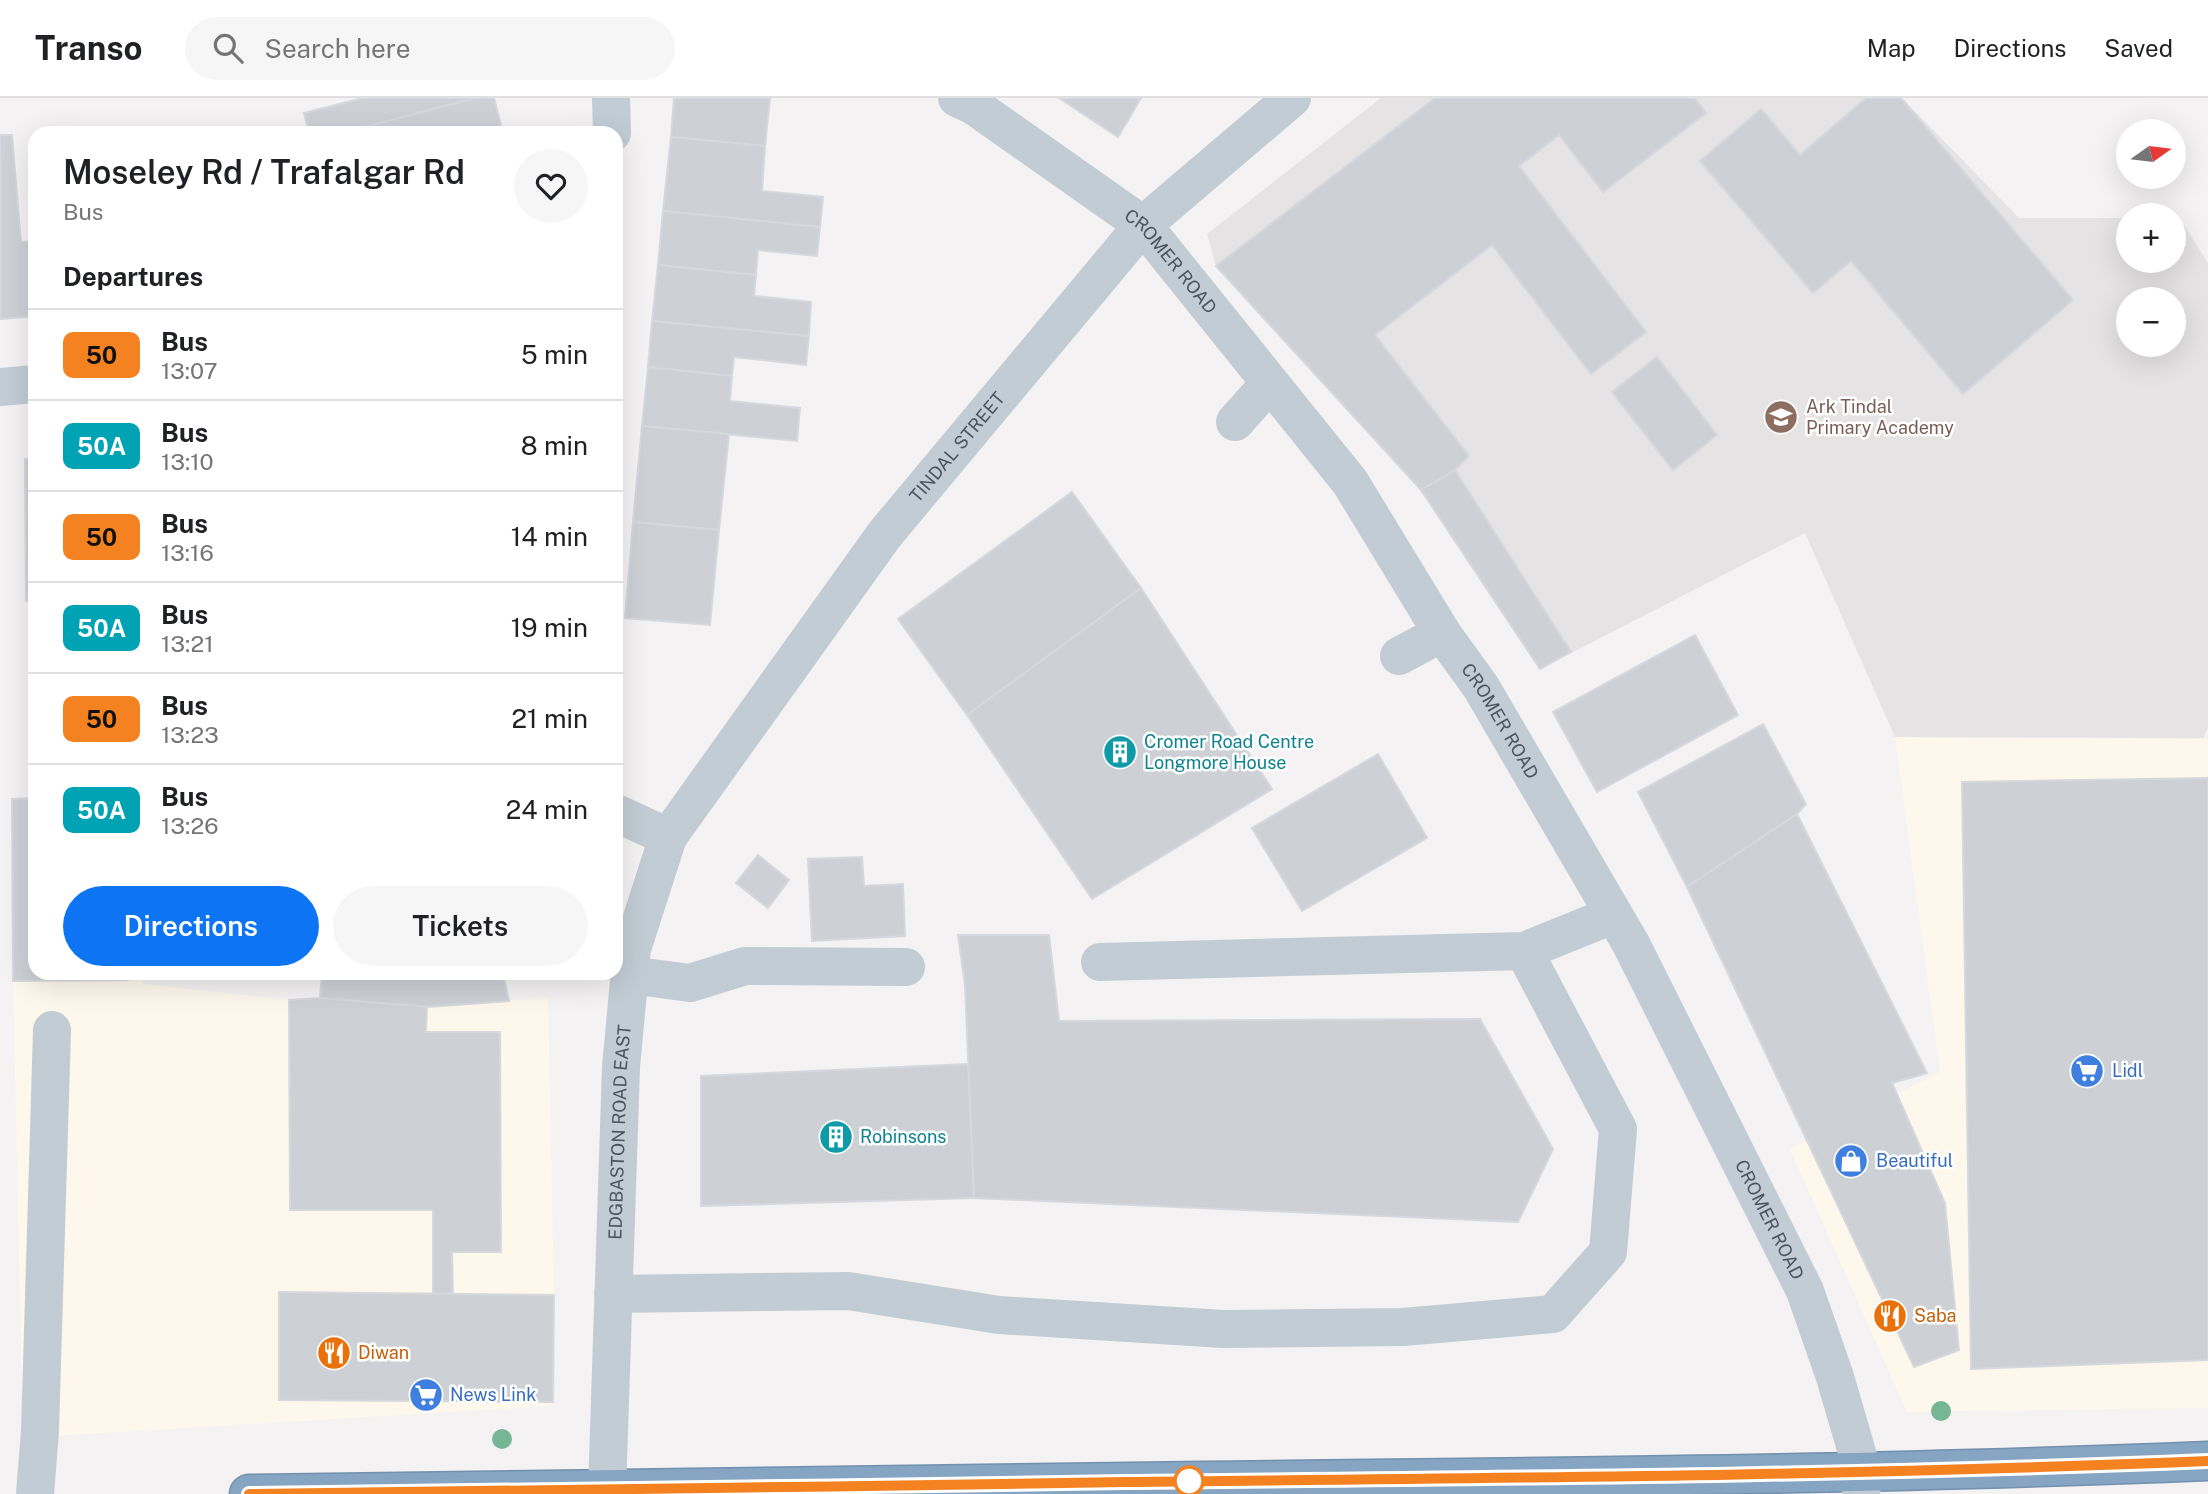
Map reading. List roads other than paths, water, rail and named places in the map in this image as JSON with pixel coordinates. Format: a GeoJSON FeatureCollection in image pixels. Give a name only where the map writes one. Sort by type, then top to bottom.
{"type":"FeatureCollection","features":[{"type":"Feature","properties":{"kind":"highway"},"geometry":{"type":"LineString","coordinates":[[249,1494],[916,1489],[1673,1474],[1862,1484],[2208,1461]]}},
{"type":"Feature","properties":{"kind":"street"},"geometry":{"type":"LineString","coordinates":[[611,98],[612,126]]}},
{"type":"Feature","properties":{"kind":"street","name":"CROMER ROAD"},"geometry":{"type":"LineString","coordinates":[[957,98],[974,106],[1143,225],[1350,482],[1442,633],[1481,687],[1631,944],[1804,1292],[1835,1377],[1862,1484]]}},
{"type":"Feature","properties":{"kind":"street","name":"TINDAL STREET"},"geometry":{"type":"LineString","coordinates":[[668,837],[885,534],[1143,225],[1292,98]]}},
{"type":"Feature","properties":{"kind":"street"},"geometry":{"type":"LineString","coordinates":[[1236,422],[1270,383]]}},
{"type":"Feature","properties":{"kind":"street"},"geometry":{"type":"LineString","coordinates":[[0,387],[28,385]]}},
{"type":"Feature","properties":{"kind":"street"},"geometry":{"type":"LineString","coordinates":[[1399,656],[1442,633]]}},
{"type":"Feature","properties":{"kind":"street"},"geometry":{"type":"LineString","coordinates":[[623,816],[668,837]]}},
{"type":"Feature","properties":{"kind":"street","name":"EDGBASTON ROAD EAST"},"geometry":{"type":"LineString","coordinates":[[607,1491],[621,1067],[632,949],[668,837]]}},
{"type":"Feature","properties":{"kind":"street"},"geometry":{"type":"LineString","coordinates":[[1100,962],[1524,951],[1613,915]]}},
{"type":"Feature","properties":{"kind":"street"},"geometry":{"type":"LineString","coordinates":[[613,1294],[848,1291],[999,1315],[1223,1329],[1403,1327],[1553,1314],[1608,1252],[1618,1129],[1524,951]]}},
{"type":"Feature","properties":{"kind":"street"},"geometry":{"type":"LineString","coordinates":[[630,975],[690,983],[745,967],[906,967]]}},
{"type":"Feature","properties":{"kind":"street"},"geometry":{"type":"LineString","coordinates":[[35,1494],[40,1431],[52,1030]]}},
{"type":"Feature","properties":{"kind":"place","name":"Ark Tindal Primary Academy"},"geometry":{"type":"Point","coordinates":[1781,417]}},
{"type":"Feature","properties":{"kind":"place","name":"Cromer Road Centre Longmore House"},"geometry":{"type":"Point","coordinates":[1120,752]}},
{"type":"Feature","properties":{"kind":"place","name":"Lidl"},"geometry":{"type":"Point","coordinates":[2087,1071]}},
{"type":"Feature","properties":{"kind":"place","name":"Robinsons"},"geometry":{"type":"Point","coordinates":[836,1137]}},
{"type":"Feature","properties":{"kind":"place","name":"Beautiful"},"geometry":{"type":"Point","coordinates":[1851,1161]}},
{"type":"Feature","properties":{"kind":"place","name":"Saba"},"geometry":{"type":"Point","coordinates":[1890,1316]}},
{"type":"Feature","properties":{"kind":"place","name":"Diwan"},"geometry":{"type":"Point","coordinates":[334,1353]}},
{"type":"Feature","properties":{"kind":"place","name":"News Link"},"geometry":{"type":"Point","coordinates":[426,1395]}}]}
